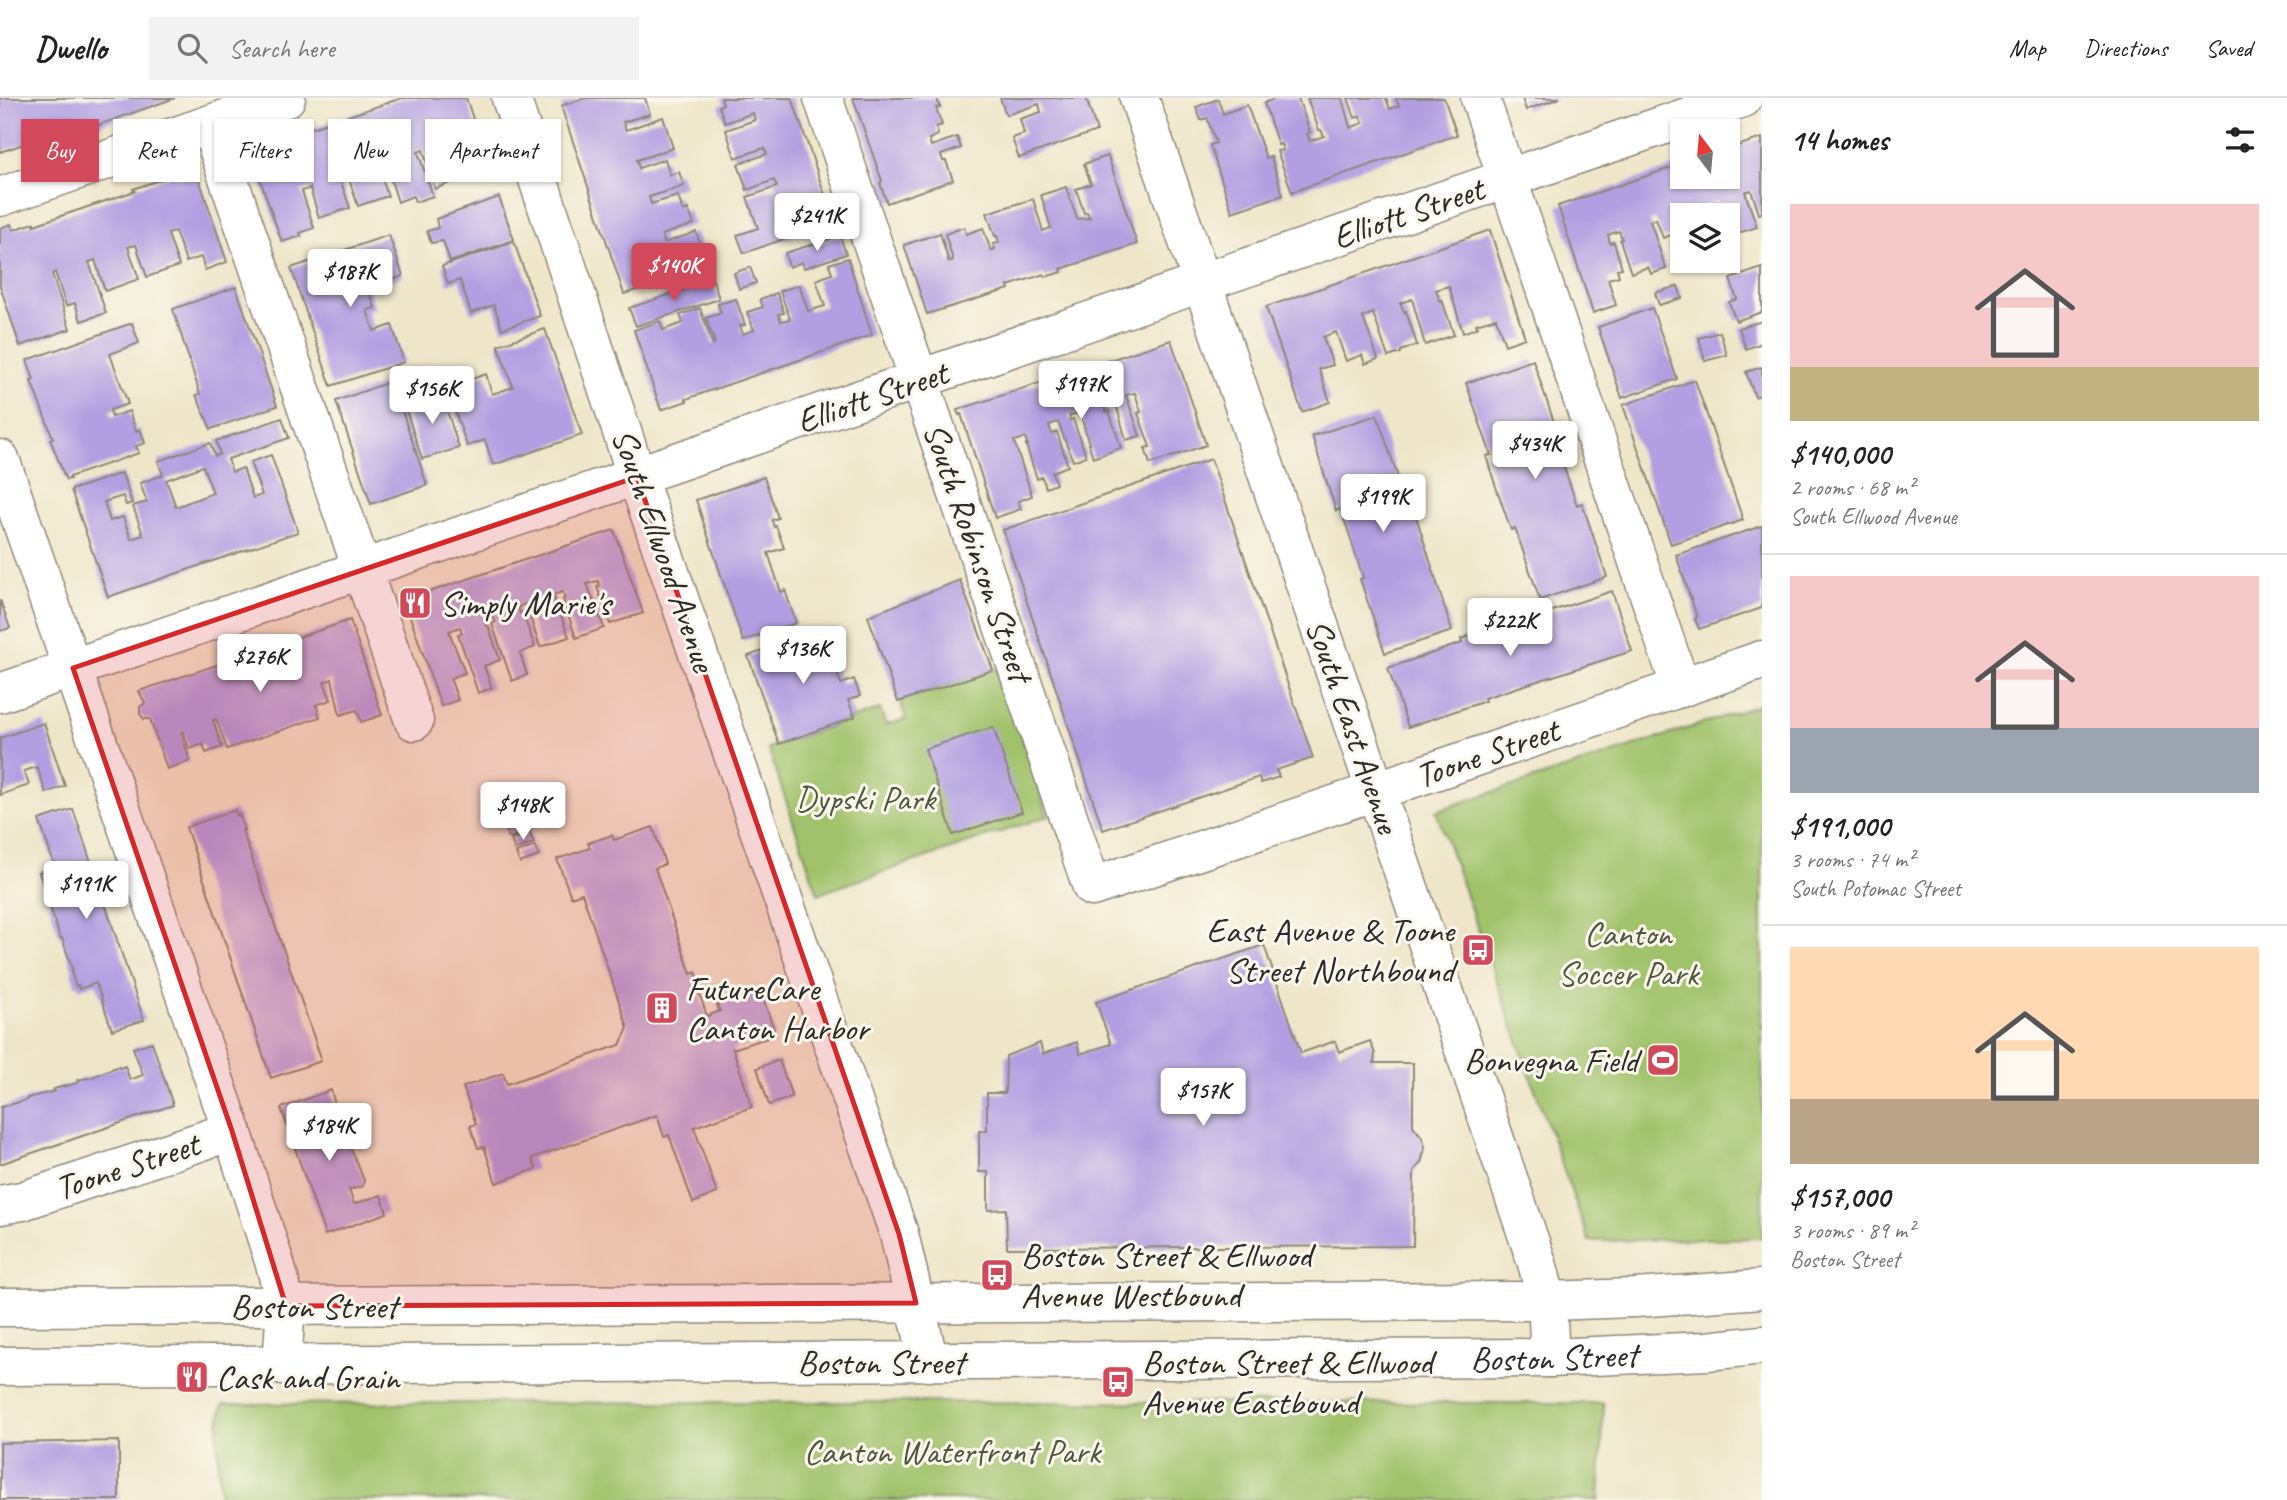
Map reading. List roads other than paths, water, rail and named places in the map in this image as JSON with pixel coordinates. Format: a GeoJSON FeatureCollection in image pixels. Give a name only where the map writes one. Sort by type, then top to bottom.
{"type":"FeatureCollection","features":[{"type":"Feature","properties":{"kind":"street"},"geometry":{"type":"LineString","coordinates":[[0,197],[286,98]]}},
{"type":"Feature","properties":{"kind":"street","name":"South Ellwood Avenue"},"geometry":{"type":"LineString","coordinates":[[511,98],[637,477],[890,1209],[929,1362]]}},
{"type":"Feature","properties":{"kind":"street","name":"South Robinson Street"},"geometry":{"type":"LineString","coordinates":[[823,98],[1092,887]]}},
{"type":"Feature","properties":{"kind":"street","name":"South East Avenue"},"geometry":{"type":"LineString","coordinates":[[1139,98],[1536,1263],[1547,1301],[1550,1358]]}},
{"type":"Feature","properties":{"kind":"street"},"geometry":{"type":"LineString","coordinates":[[1480,98],[1681,688]]}},
{"type":"Feature","properties":{"kind":"street","name":"Elliott Street"},"geometry":{"type":"LineString","coordinates":[[0,693],[1743,98]]}},
{"type":"Feature","properties":{"kind":"street"},"geometry":{"type":"LineString","coordinates":[[210,125],[414,721]]}},
{"type":"Feature","properties":{"kind":"street"},"geometry":{"type":"LineString","coordinates":[[0,459],[232,1131],[275,1264],[286,1306],[282,1365]]}},
{"type":"Feature","properties":{"kind":"street","name":"Toone Street"},"geometry":{"type":"LineString","coordinates":[[1092,887],[1762,660]]}},
{"type":"Feature","properties":{"kind":"street","name":"Toone Street"},"geometry":{"type":"LineString","coordinates":[[11,1203],[232,1131]]}},
{"type":"Feature","properties":{"kind":"street","name":"Boston Street"},"geometry":{"type":"LineString","coordinates":[[0,1307],[1547,1301],[1762,1289]]}},
{"type":"Feature","properties":{"kind":"street","name":"Boston Street"},"geometry":{"type":"LineString","coordinates":[[0,1366],[1550,1358],[1707,1351],[1762,1345]]}},
{"type":"Feature","properties":{"kind":"place","name":"Simply Marie's"},"geometry":{"type":"Point","coordinates":[415,603]}},
{"type":"Feature","properties":{"kind":"place","name":"East Avenue & Toone Street Northbound"},"geometry":{"type":"Point","coordinates":[1478,950]}},
{"type":"Feature","properties":{"kind":"place","name":"FutureCare Canton Harbor"},"geometry":{"type":"Point","coordinates":[662,1008]}},
{"type":"Feature","properties":{"kind":"place","name":"Bonvegna Field"},"geometry":{"type":"Point","coordinates":[1663,1060]}},
{"type":"Feature","properties":{"kind":"place","name":"Boston Street & Ellwood Avenue Westbound"},"geometry":{"type":"Point","coordinates":[997,1275]}},
{"type":"Feature","properties":{"kind":"place","name":"Cask and Grain"},"geometry":{"type":"Point","coordinates":[192,1377]}},
{"type":"Feature","properties":{"kind":"place","name":"Boston Street & Ellwood Avenue Eastbound"},"geometry":{"type":"Point","coordinates":[1118,1382]}},
{"type":"Feature","properties":{"kind":"park label","name":"Dypski Park"},"geometry":{"type":"Point","coordinates":[865,798]}},
{"type":"Feature","properties":{"kind":"park label","name":"Canton Soccer Park"},"geometry":{"type":"Point","coordinates":[1628,953]}},
{"type":"Feature","properties":{"kind":"park label","name":"Canton Waterfront Park"},"geometry":{"type":"Point","coordinates":[952,1451]}}]}
